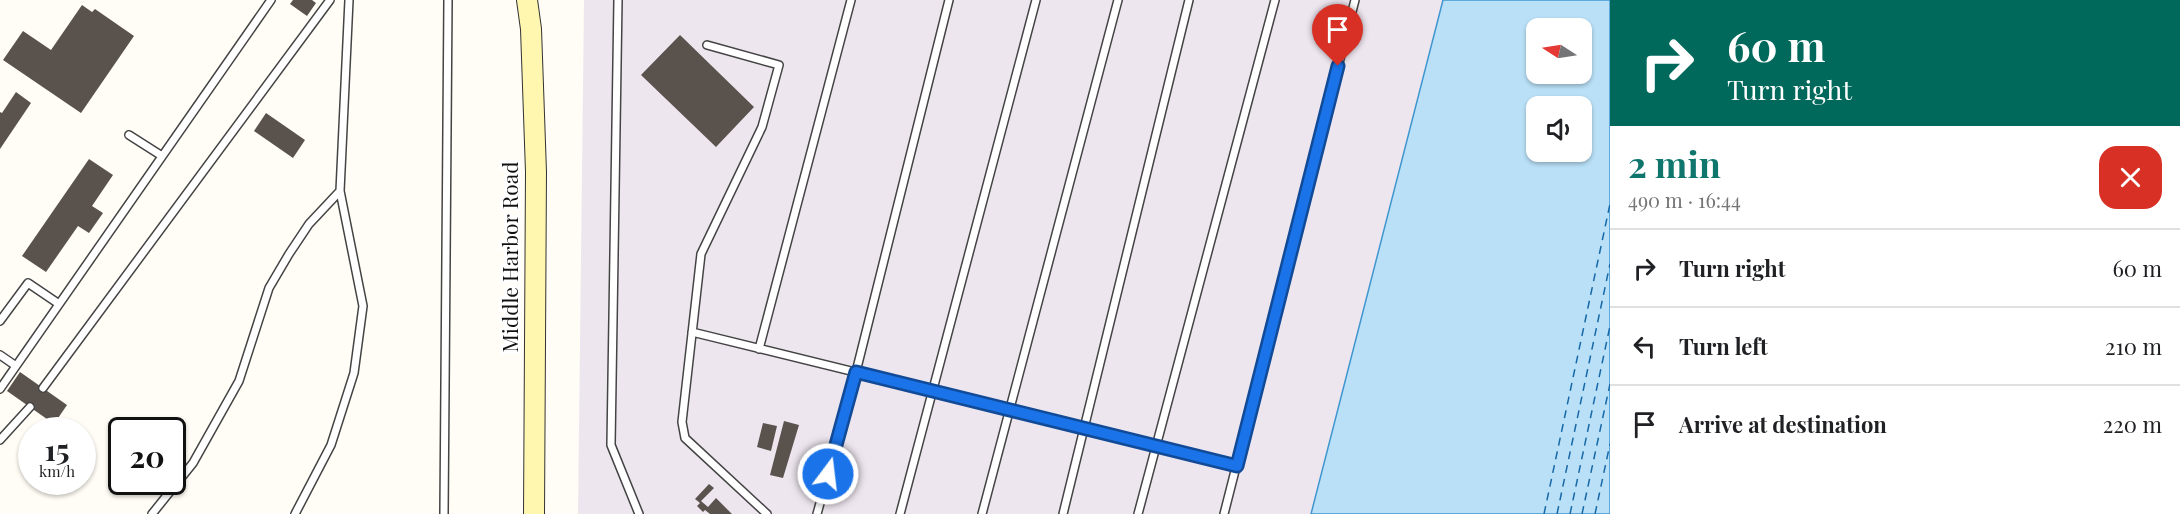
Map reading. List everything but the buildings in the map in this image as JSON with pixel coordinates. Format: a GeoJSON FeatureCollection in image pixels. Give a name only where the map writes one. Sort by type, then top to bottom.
{"type":"FeatureCollection","features":[{"type":"Feature","properties":{"kind":"main road","name":"Middle Harbor Road"},"geometry":{"type":"LineString","coordinates":[[527,0],[531,29],[536,172],[534,514]]}},
{"type":"Feature","properties":{"kind":"lane"},"geometry":{"type":"LineString","coordinates":[[0,389],[271,0]]}},
{"type":"Feature","properties":{"kind":"lane"},"geometry":{"type":"LineString","coordinates":[[43,388],[330,0]]}},
{"type":"Feature","properties":{"kind":"lane"},"geometry":{"type":"LineString","coordinates":[[295,514],[331,445],[354,373],[363,306],[340,191],[349,0]]}},
{"type":"Feature","properties":{"kind":"lane"},"geometry":{"type":"LineString","coordinates":[[444,514],[448,0]]}},
{"type":"Feature","properties":{"kind":"lane"},"geometry":{"type":"LineString","coordinates":[[618,0],[611,445],[639,514]]}},
{"type":"Feature","properties":{"kind":"lane"},"geometry":{"type":"LineString","coordinates":[[759,349],[851,0]]}},
{"type":"Feature","properties":{"kind":"lane"},"geometry":{"type":"LineString","coordinates":[[817,514],[856,372],[949,0]]}},
{"type":"Feature","properties":{"kind":"lane"},"geometry":{"type":"LineString","coordinates":[[900,514],[1036,0]]}},
{"type":"Feature","properties":{"kind":"lane"},"geometry":{"type":"LineString","coordinates":[[982,514],[1118,0]]}},
{"type":"Feature","properties":{"kind":"lane"},"geometry":{"type":"LineString","coordinates":[[1063,514],[1189,0]]}},
{"type":"Feature","properties":{"kind":"lane"},"geometry":{"type":"LineString","coordinates":[[1138,514],[1275,0]]}},
{"type":"Feature","properties":{"kind":"lane"},"geometry":{"type":"LineString","coordinates":[[1224,514],[1355,0]]}},
{"type":"Feature","properties":{"kind":"lane"},"geometry":{"type":"LineString","coordinates":[[707,45],[779,65],[762,127],[701,254],[682,423],[685,438],[767,514]]}},
{"type":"Feature","properties":{"kind":"lane"},"geometry":{"type":"LineString","coordinates":[[129,135],[162,156]]}},
{"type":"Feature","properties":{"kind":"lane"},"geometry":{"type":"LineString","coordinates":[[152,514],[192,463],[239,381],[269,288],[309,224],[340,191]]}},
{"type":"Feature","properties":{"kind":"lane"},"geometry":{"type":"LineString","coordinates":[[0,321],[28,282],[59,304]]}},
{"type":"Feature","properties":{"kind":"lane"},"geometry":{"type":"LineString","coordinates":[[692,332],[1237,466]]}},
{"type":"Feature","properties":{"kind":"lane"},"geometry":{"type":"LineString","coordinates":[[0,356],[16,366]]}},
{"type":"Feature","properties":{"kind":"lane"},"geometry":{"type":"LineString","coordinates":[[0,440],[30,406]]}},
{"type":"Feature","properties":{"kind":"shaded area"},"geometry":{"type":"Polygon","coordinates":[[[584,0],[1443,0],[1311,514],[578,514],[584,0]]]}},
{"type":"Feature","properties":{"kind":"water"},"geometry":{"type":"Polygon","coordinates":[[[1443,0],[1610,0],[1610,514],[1311,514],[1443,0]]]}},
{"type":"Feature","properties":{"kind":"ferry route"},"geometry":{"type":"LineString","coordinates":[[1544,514],[1610,204]]}},
{"type":"Feature","properties":{"kind":"ferry route"},"geometry":{"type":"LineString","coordinates":[[1557,514],[1610,264]]}},
{"type":"Feature","properties":{"kind":"ferry route"},"geometry":{"type":"LineString","coordinates":[[1570,514],[1610,326]]}},
{"type":"Feature","properties":{"kind":"ferry route"},"geometry":{"type":"LineString","coordinates":[[1582,514],[1610,384]]}},
{"type":"Feature","properties":{"kind":"ferry route"},"geometry":{"type":"LineString","coordinates":[[1595,514],[1610,444]]}},
{"type":"Feature","properties":{"kind":"route"},"geometry":{"type":"LineString","coordinates":[[828,474],[856,372],[1237,466],[1338,66]]}}]}
